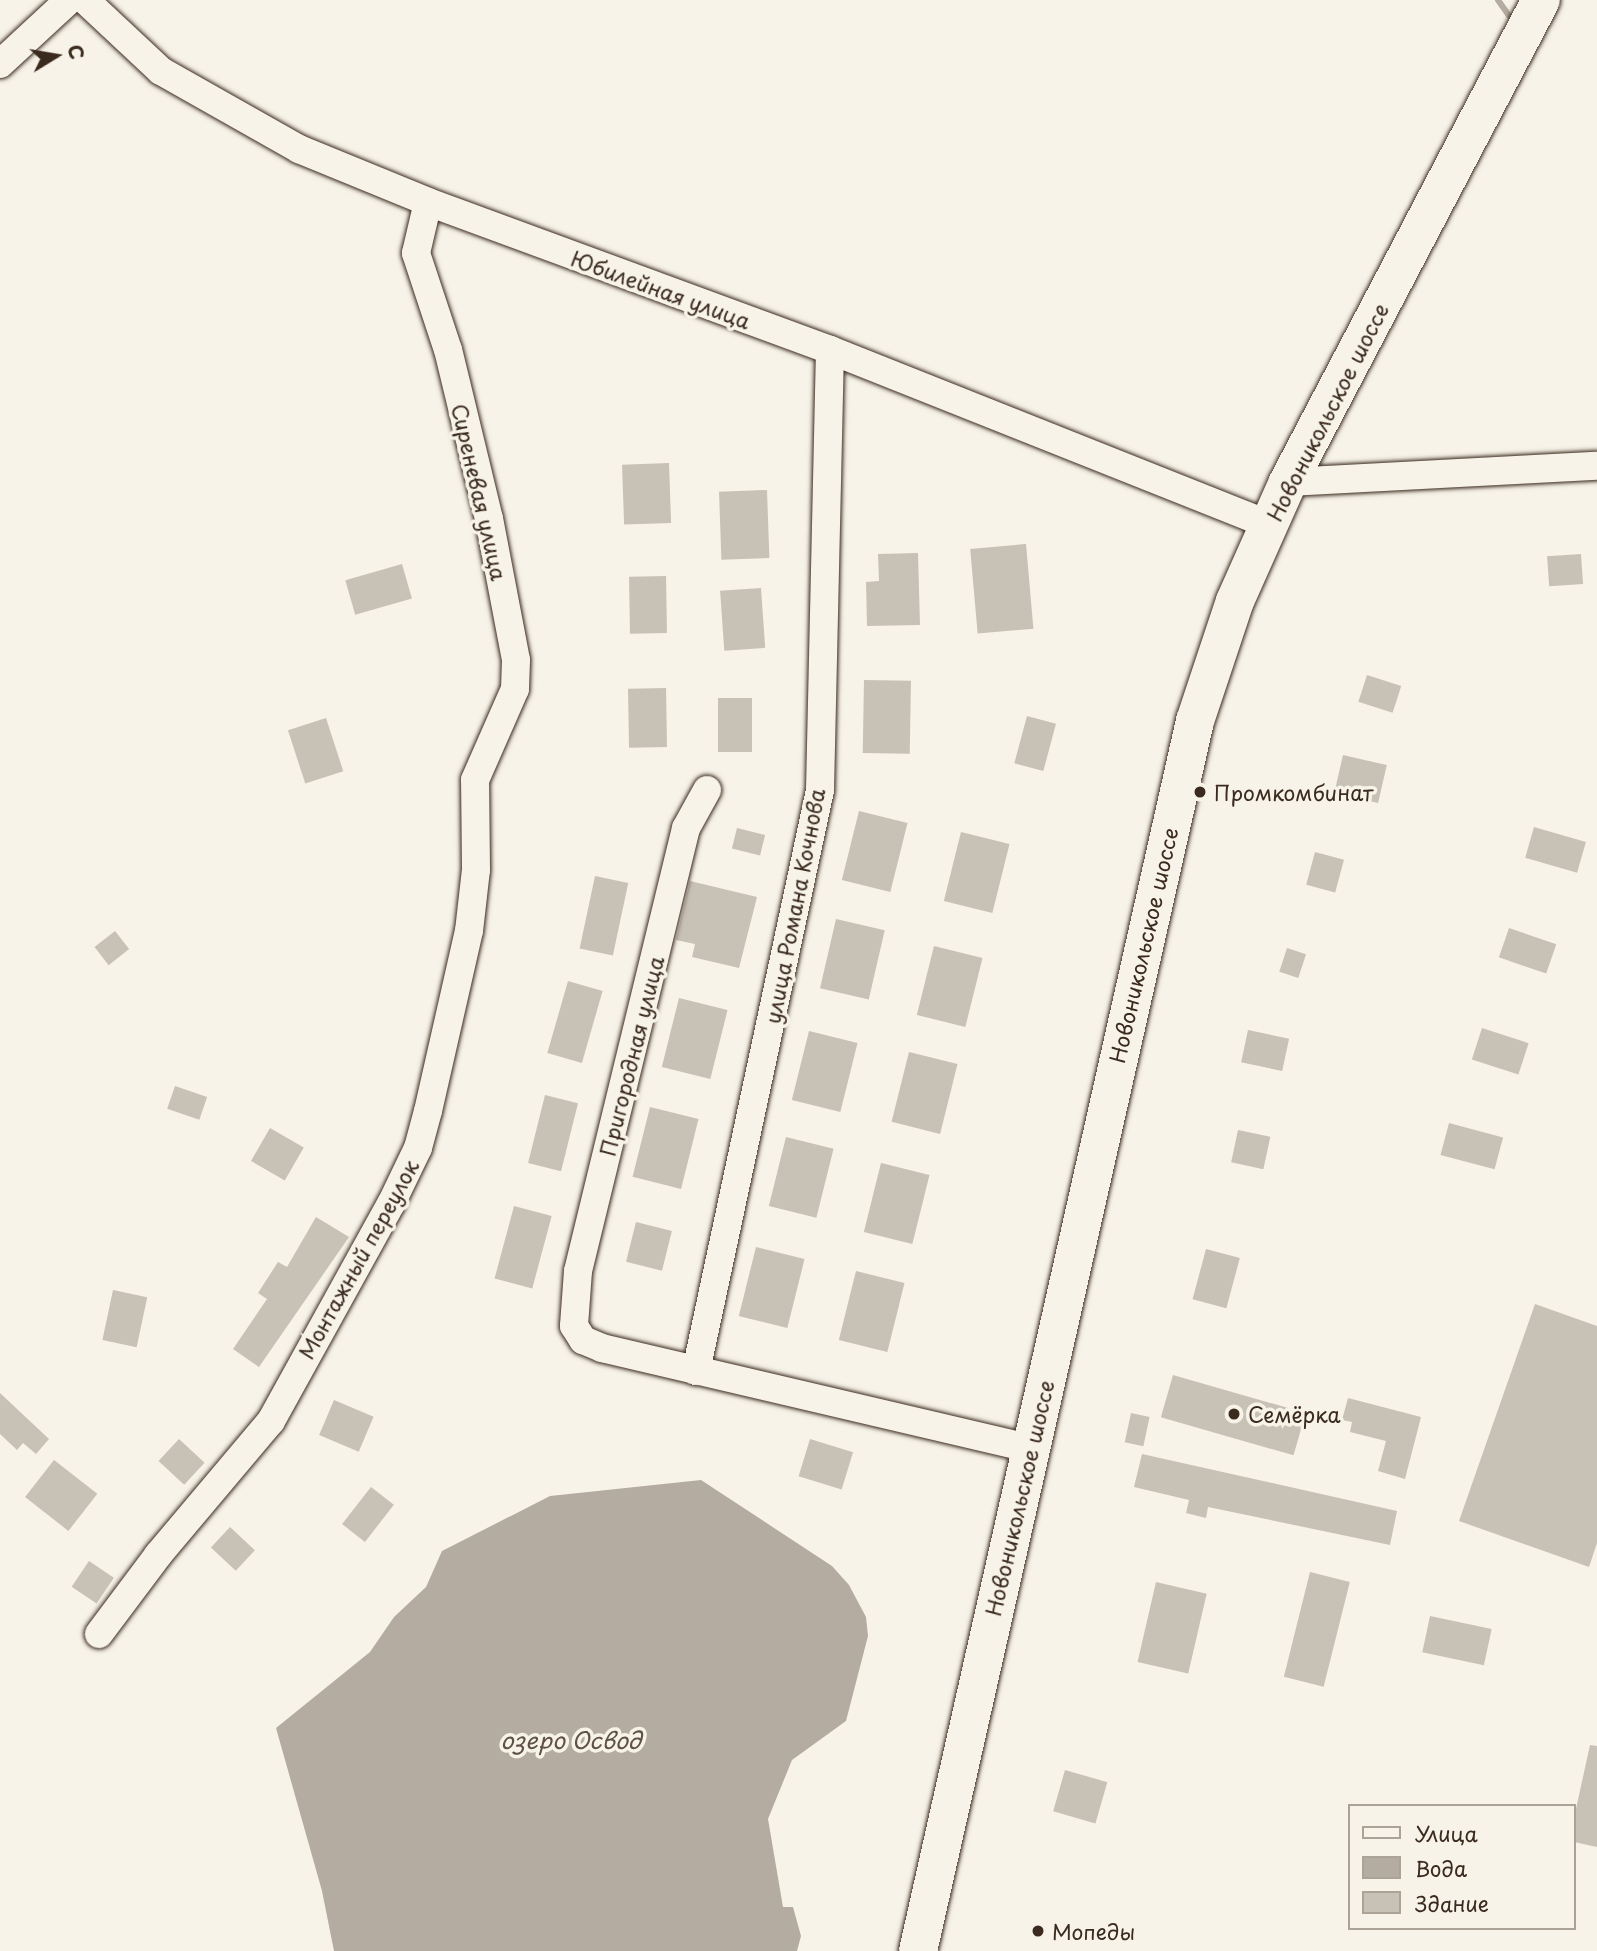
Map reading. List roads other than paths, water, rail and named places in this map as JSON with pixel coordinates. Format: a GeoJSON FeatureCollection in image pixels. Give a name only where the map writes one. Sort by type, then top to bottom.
{"type":"FeatureCollection","features":[{"type":"Feature","properties":{"kind":"highway","name":"Новоникольское шоссе"},"geometry":{"type":"LineString","coordinates":[[918,1951],[1195,721],[1236,601],[1288,482],[1541,0]]}},
{"type":"Feature","properties":{"kind":"street"},"geometry":{"type":"LineString","coordinates":[[0,64],[69,0]]}},
{"type":"Feature","properties":{"kind":"street","name":"Юбилейная улица"},"geometry":{"type":"LineString","coordinates":[[85,0],[162,71],[299,149],[428,202],[830,350],[1268,524]]}},
{"type":"Feature","properties":{"kind":"street","name":"Сиреневая улица"},"geometry":{"type":"LineString","coordinates":[[428,202],[416,253],[448,350],[489,519],[516,660],[515,688],[475,780]]}},
{"type":"Feature","properties":{"kind":"street","name":"улица Романа Кочнова"},"geometry":{"type":"LineString","coordinates":[[696,1371],[820,790],[830,350]]}},
{"type":"Feature","properties":{"kind":"street"},"geometry":{"type":"LineString","coordinates":[[1288,482],[1597,466]]}},
{"type":"Feature","properties":{"kind":"street","name":"Монтажный переулок"},"geometry":{"type":"LineString","coordinates":[[99,1634],[158,1555],[271,1421],[418,1148],[469,931],[476,870],[475,780]]}},
{"type":"Feature","properties":{"kind":"street","name":"Пригородная улица"},"geometry":{"type":"LineString","coordinates":[[696,1371],[602,1348],[583,1340],[574,1326],[578,1271],[686,828],[707,790]]}},
{"type":"Feature","properties":{"kind":"street"},"geometry":{"type":"LineString","coordinates":[[696,1371],[1030,1448]]}},
{"type":"Feature","properties":{"kind":"water","name":"озеро Освод"},"geometry":{"type":"Polygon","coordinates":[[[701,1480],[832,1566],[849,1585],[866,1617],[868,1636],[846,1721],[792,1760],[768,1819],[783,1907],[793,1907],[801,1936],[797,1951],[334,1951],[322,1891],[276,1728],[370,1652],[394,1617],[426,1587],[442,1551],[550,1496],[701,1480]]]}},
{"type":"Feature","properties":{"kind":"waterway"},"geometry":{"type":"LineString","coordinates":[[1498,0],[1509,16]]}},
{"type":"Feature","properties":{"kind":"place","name":"Промкомбинат"},"geometry":{"type":"Point","coordinates":[1200,792]}},
{"type":"Feature","properties":{"kind":"place","name":"Семёрка"},"geometry":{"type":"Point","coordinates":[1234,1414]}},
{"type":"Feature","properties":{"kind":"place","name":"Мопеды"},"geometry":{"type":"Point","coordinates":[1038,1931]}}]}
